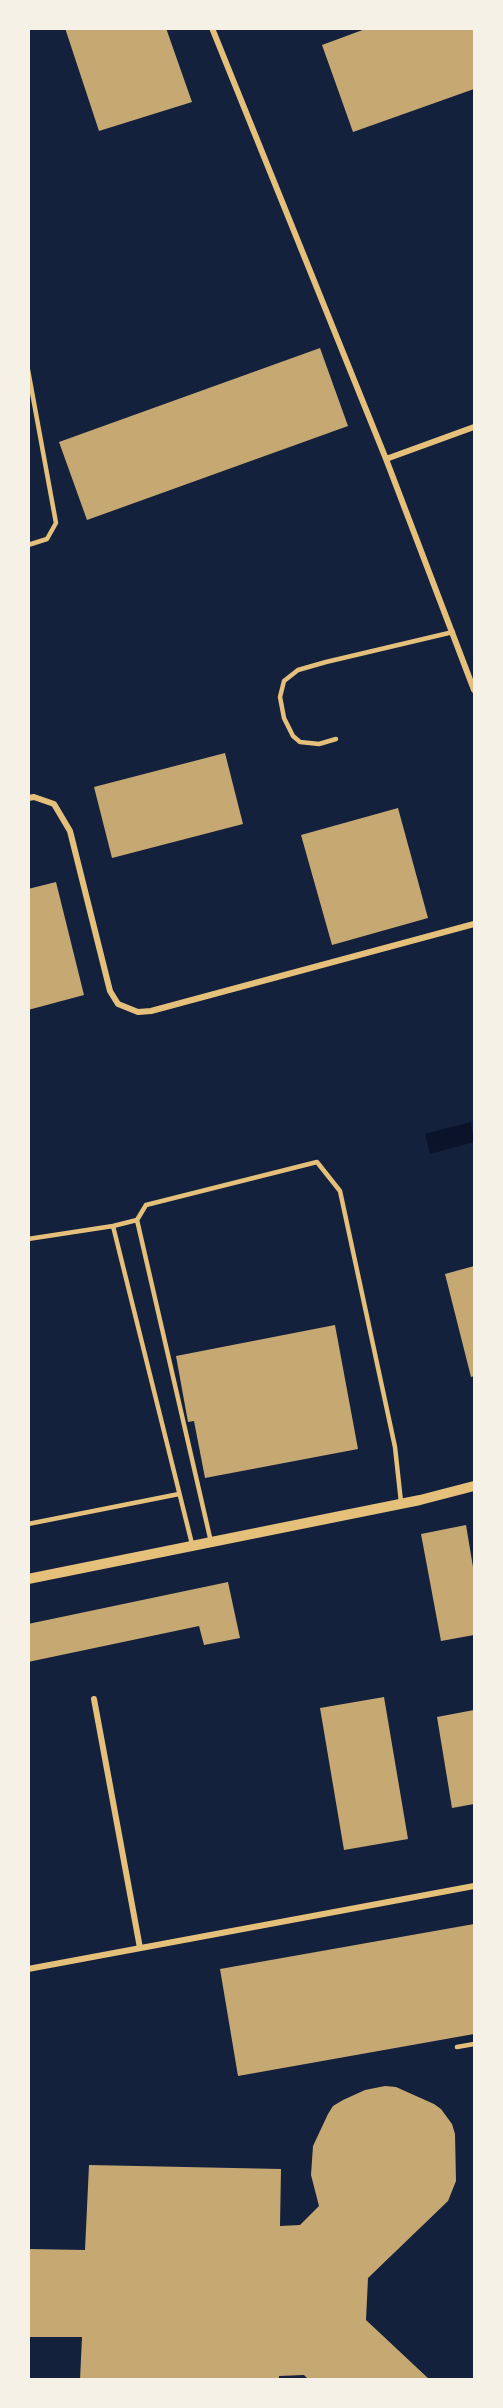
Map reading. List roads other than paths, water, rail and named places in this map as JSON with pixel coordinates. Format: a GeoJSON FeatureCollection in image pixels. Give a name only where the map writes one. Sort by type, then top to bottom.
{"type":"FeatureCollection","features":[{"type":"Feature","properties":{"kind":"street"},"geometry":{"type":"LineString","coordinates":[[212,28],[386,459],[474,690]]}},
{"type":"Feature","properties":{"kind":"street"},"geometry":{"type":"LineString","coordinates":[[386,459],[474,427]]}},
{"type":"Feature","properties":{"kind":"street"},"geometry":{"type":"LineString","coordinates":[[28,798],[34,797],[54,804],[70,831],[111,992],[118,1004],[138,1012],[151,1011],[474,924]]}},
{"type":"Feature","properties":{"kind":"street"},"geometry":{"type":"LineString","coordinates":[[28,1579],[474,1486]]}},
{"type":"Feature","properties":{"kind":"street"},"geometry":{"type":"LineString","coordinates":[[94,1699],[140,1948]]}},
{"type":"Feature","properties":{"kind":"street"},"geometry":{"type":"LineString","coordinates":[[28,1969],[474,1886]]}},
{"type":"Feature","properties":{"kind":"lane"},"geometry":{"type":"LineString","coordinates":[[28,370],[56,523],[47,539],[28,545]]}},
{"type":"Feature","properties":{"kind":"lane"},"geometry":{"type":"LineString","coordinates":[[336,739],[319,744],[300,742],[293,736],[284,718],[280,697],[285,681],[298,670],[453,632]]}},
{"type":"Feature","properties":{"kind":"lane"},"geometry":{"type":"LineString","coordinates":[[211,1542],[137,1220],[146,1205],[317,1161],[340,1191],[395,1447],[401,1502]]}},
{"type":"Feature","properties":{"kind":"lane"},"geometry":{"type":"LineString","coordinates":[[28,1239],[137,1220]]}},
{"type":"Feature","properties":{"kind":"lane"},"geometry":{"type":"LineString","coordinates":[[113,1226],[192,1545]]}},
{"type":"Feature","properties":{"kind":"lane"},"geometry":{"type":"LineString","coordinates":[[28,1524],[179,1494]]}},
{"type":"Feature","properties":{"kind":"lane"},"geometry":{"type":"LineString","coordinates":[[457,2047],[474,2044]]}},
{"type":"Feature","properties":{"kind":"water"},"geometry":{"type":"Polygon","coordinates":[[[471,1122],[474,1142],[430,1154],[425,1134],[471,1122]]]}}]}
